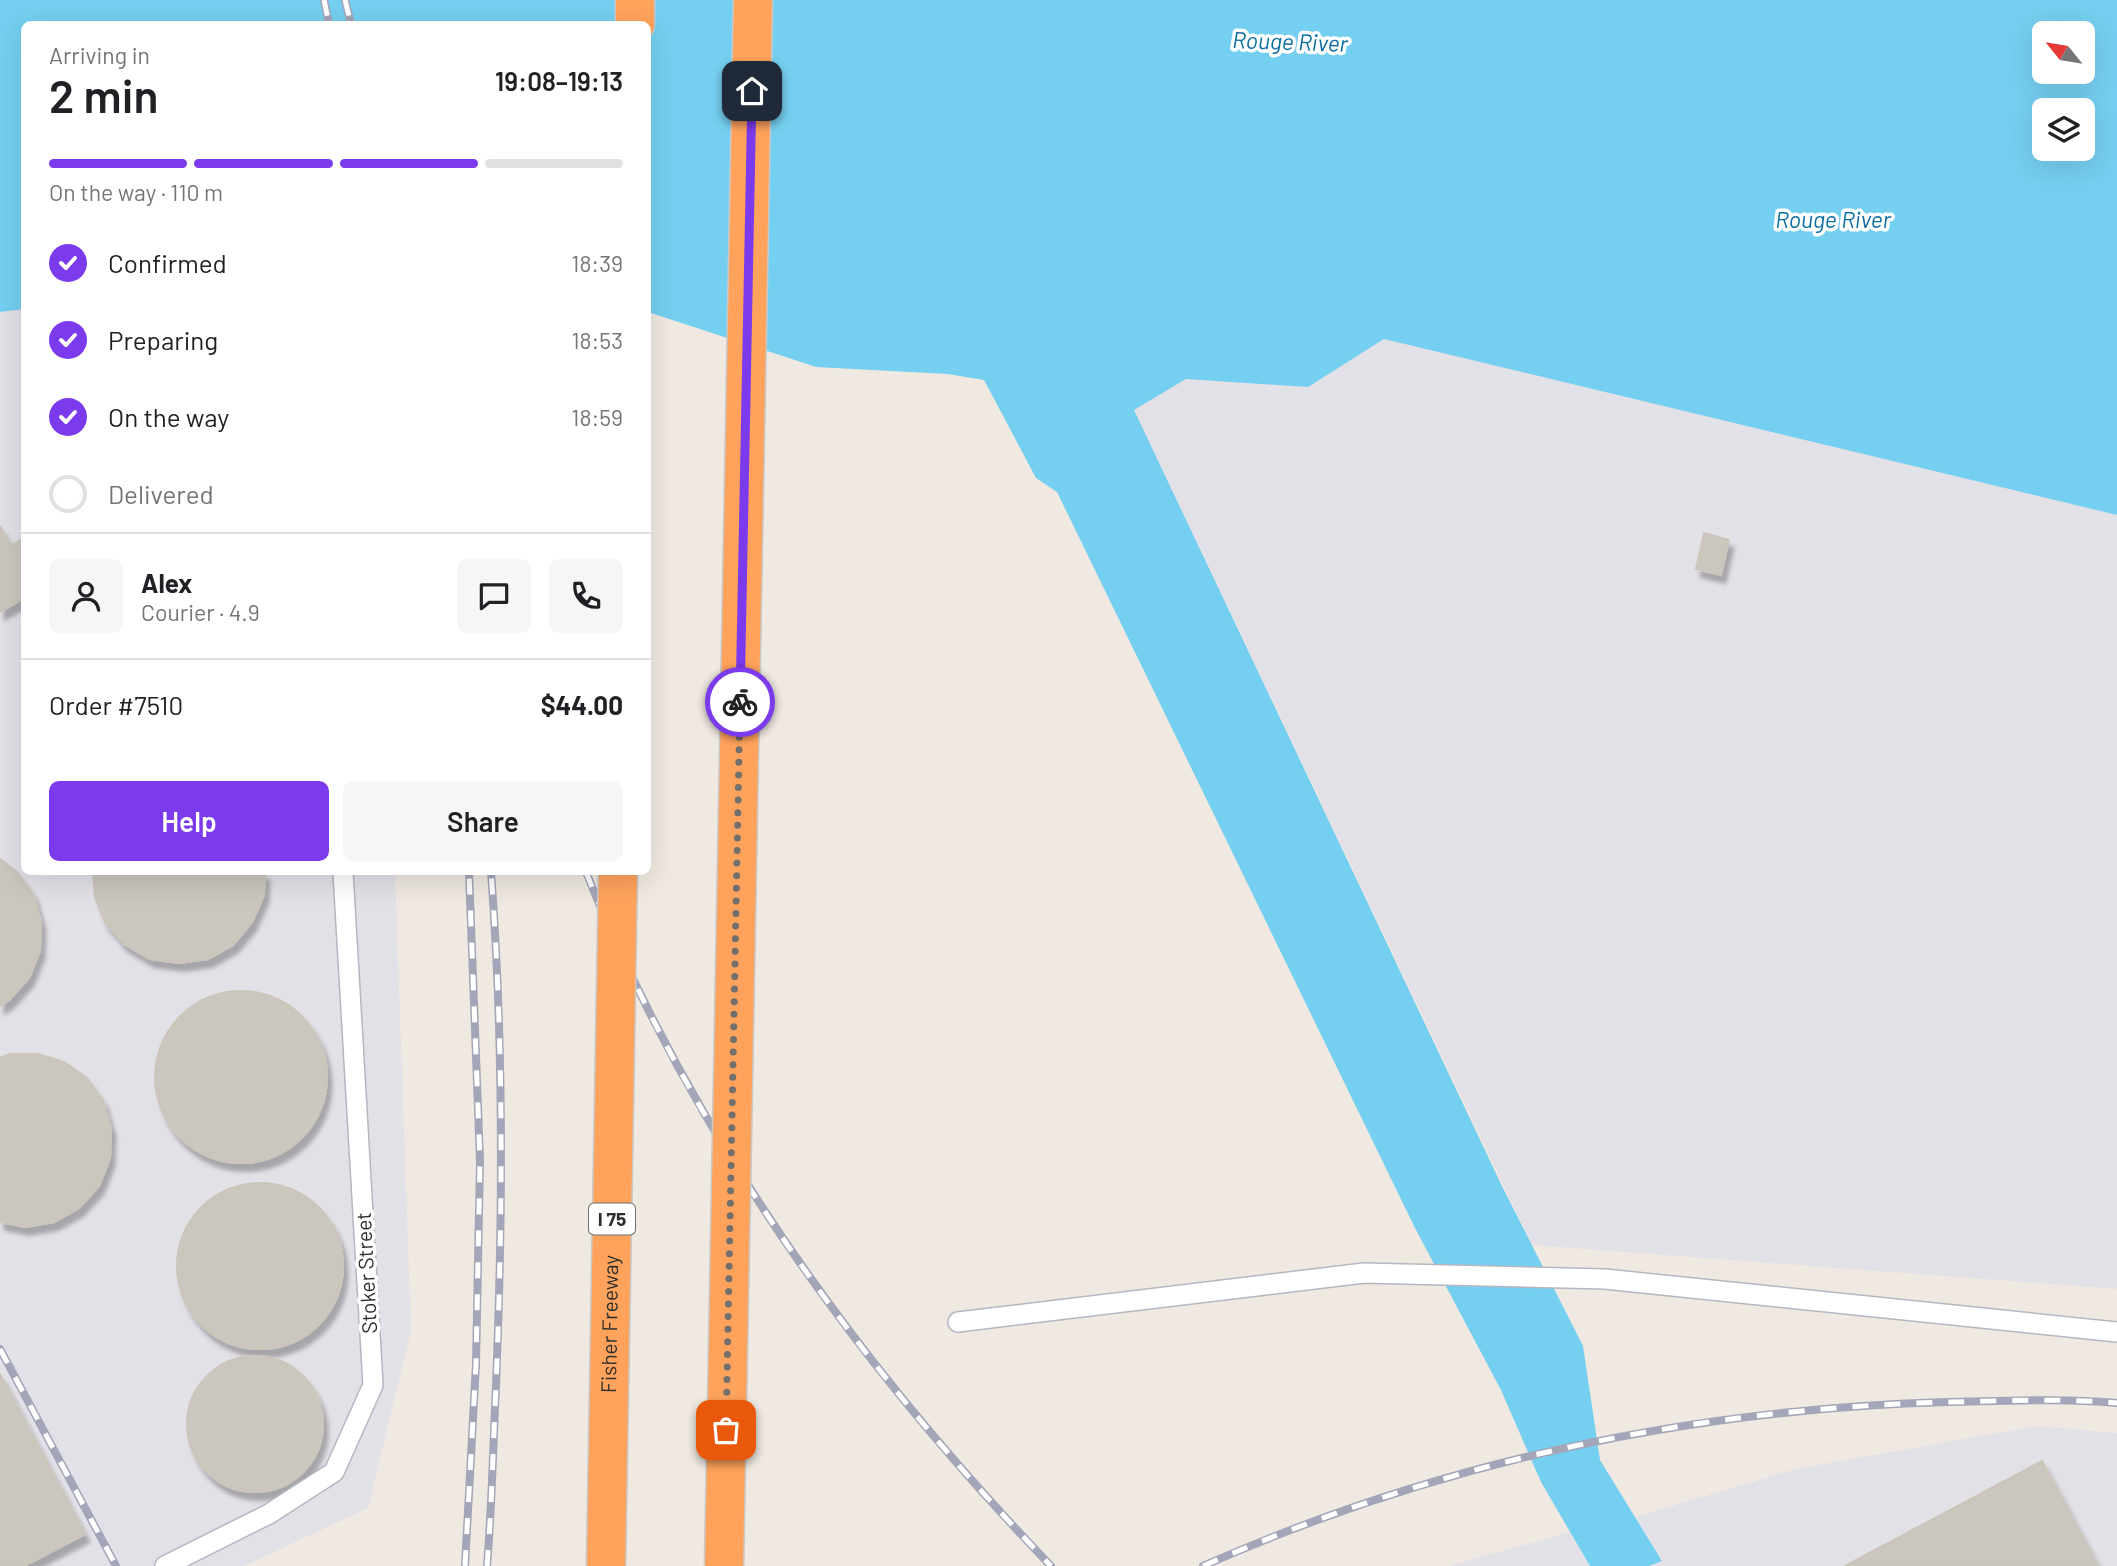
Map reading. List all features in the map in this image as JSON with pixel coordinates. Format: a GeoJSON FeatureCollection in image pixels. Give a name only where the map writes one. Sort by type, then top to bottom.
{"type":"FeatureCollection","features":[{"type":"Feature","properties":{"kind":"highway"},"geometry":{"type":"LineString","coordinates":[[635,0],[635,21]]}},
{"type":"Feature","properties":{"kind":"highway"},"geometry":{"type":"LineString","coordinates":[[724,1566],[753,0]]}},
{"type":"Feature","properties":{"kind":"highway","name":"Fisher Freeway"},"geometry":{"type":"LineString","coordinates":[[606,1566],[618,875]]}},
{"type":"Feature","properties":{"kind":"lane","name":"Stoker Street"},"geometry":{"type":"LineString","coordinates":[[165,1566],[269,1514],[334,1472],[373,1385],[343,875]]}},
{"type":"Feature","properties":{"kind":"lane"},"geometry":{"type":"LineString","coordinates":[[958,1322],[1364,1272],[1605,1279],[2117,1332]]}},
{"type":"Feature","properties":{"kind":"shaded area"},"geometry":{"type":"Polygon","coordinates":[[[21,309],[21,875],[395,875],[411,1331],[368,1508],[244,1566],[0,1566],[0,312],[21,309]]]}},
{"type":"Feature","properties":{"kind":"shaded area"},"geometry":{"type":"Polygon","coordinates":[[[1384,339],[2117,515],[2117,1289],[1532,1245],[1134,410],[1186,379],[1308,387],[1384,339]]]}},
{"type":"Feature","properties":{"kind":"shaded area"},"geometry":{"type":"Polygon","coordinates":[[[2037,1426],[2117,1433],[2117,1566],[1649,1566],[1662,1560],[1635,1517],[1796,1469],[2037,1426]]]}},
{"type":"Feature","properties":{"kind":"shaded area"},"geometry":{"type":"Polygon","coordinates":[[[1570,1532],[1590,1566],[1449,1566],[1570,1532]]]}},
{"type":"Feature","properties":{"kind":"water","name":"Rouge River"},"geometry":{"type":"Polygon","coordinates":[[[0,0],[2117,0],[2117,515],[1384,339],[1308,387],[1186,379],[1134,410],[1501,1184],[1583,1346],[1600,1460],[1662,1561],[1649,1566],[1590,1566],[1541,1482],[1501,1390],[1415,1228],[1057,492],[1036,478],[984,380],[948,374],[816,367],[651,313],[651,21],[21,21],[21,309],[0,312],[0,0]]]}},
{"type":"Feature","properties":{"kind":"building"},"geometry":{"type":"Polygon","coordinates":[[[0,526],[11,546],[21,540],[21,600],[0,612],[0,526]]]}},
{"type":"Feature","properties":{"kind":"building"},"geometry":{"type":"Polygon","coordinates":[[[1704,533],[1729,540],[1721,575],[1696,569],[1704,533]]]}},
{"type":"Feature","properties":{"kind":"building"},"geometry":{"type":"Polygon","coordinates":[[[0,859],[17,872],[33,894],[41,922],[40,951],[29,978],[0,1006],[0,859]]]}},
{"type":"Feature","properties":{"kind":"building"},"geometry":{"type":"Polygon","coordinates":[[[93,875],[265,875],[264,895],[252,922],[233,945],[208,959],[179,963],[150,959],[124,944],[105,922],[95,897],[93,875]]]}},
{"type":"Feature","properties":{"kind":"building"},"geometry":{"type":"Polygon","coordinates":[[[241,991],[274,998],[302,1016],[320,1044],[327,1077],[320,1110],[302,1138],[274,1156],[241,1163],[208,1156],[180,1138],[162,1110],[155,1077],[162,1044],[180,1016],[208,998],[241,991]]]}},
{"type":"Feature","properties":{"kind":"building"},"geometry":{"type":"Polygon","coordinates":[[[10,1054],[38,1054],[64,1062],[87,1078],[103,1101],[111,1129],[110,1158],[99,1186],[79,1208],[54,1222],[25,1227],[0,1222],[0,1058],[10,1054]]]}},
{"type":"Feature","properties":{"kind":"building"},"geometry":{"type":"Polygon","coordinates":[[[260,1183],[292,1189],[319,1207],[337,1234],[343,1266],[337,1298],[319,1325],[292,1343],[260,1349],[228,1343],[201,1325],[183,1298],[177,1266],[183,1234],[201,1207],[228,1189],[260,1183]]]}},
{"type":"Feature","properties":{"kind":"building"},"geometry":{"type":"Polygon","coordinates":[[[255,1356],[281,1361],[303,1376],[318,1398],[323,1424],[318,1450],[303,1472],[281,1487],[255,1492],[229,1487],[207,1472],[192,1450],[187,1424],[192,1398],[207,1376],[229,1361],[255,1356]]]}},
{"type":"Feature","properties":{"kind":"building"},"geometry":{"type":"Polygon","coordinates":[[[0,1374],[85,1534],[24,1566],[0,1566],[0,1374]]]}},
{"type":"Feature","properties":{"kind":"building"},"geometry":{"type":"Polygon","coordinates":[[[2042,1461],[2098,1566],[1845,1566],[2042,1461]]]}},
{"type":"Feature","properties":{"kind":"railway"},"geometry":{"type":"LineString","coordinates":[[324,0],[328,21]]}},
{"type":"Feature","properties":{"kind":"railway"},"geometry":{"type":"LineString","coordinates":[[345,0],[350,21]]}},
{"type":"Feature","properties":{"kind":"railway"},"geometry":{"type":"LineString","coordinates":[[465,1566],[476,1364],[480,1161],[469,875]]}},
{"type":"Feature","properties":{"kind":"railway"},"geometry":{"type":"LineString","coordinates":[[487,1566],[496,1386],[501,1193],[500,1064],[491,875]]}},
{"type":"Feature","properties":{"kind":"railway"},"geometry":{"type":"LineString","coordinates":[[587,875],[628,969],[676,1062],[728,1153],[785,1241],[846,1326],[911,1409],[979,1489],[1051,1566]]}},
{"type":"Feature","properties":{"kind":"railway"},"geometry":{"type":"LineString","coordinates":[[0,1349],[116,1566]]}},
{"type":"Feature","properties":{"kind":"railway"},"geometry":{"type":"LineString","coordinates":[[1203,1566],[1292,1529],[1383,1497],[1474,1470],[1661,1430],[1756,1416],[1851,1407],[2032,1400],[2117,1403]]}},
{"type":"Feature","properties":{"kind":"way so far"},"geometry":{"type":"LineString","coordinates":[[726,1430],[740,702]]}},
{"type":"Feature","properties":{"kind":"route"},"geometry":{"type":"LineString","coordinates":[[740,702],[752,91]]}}]}
